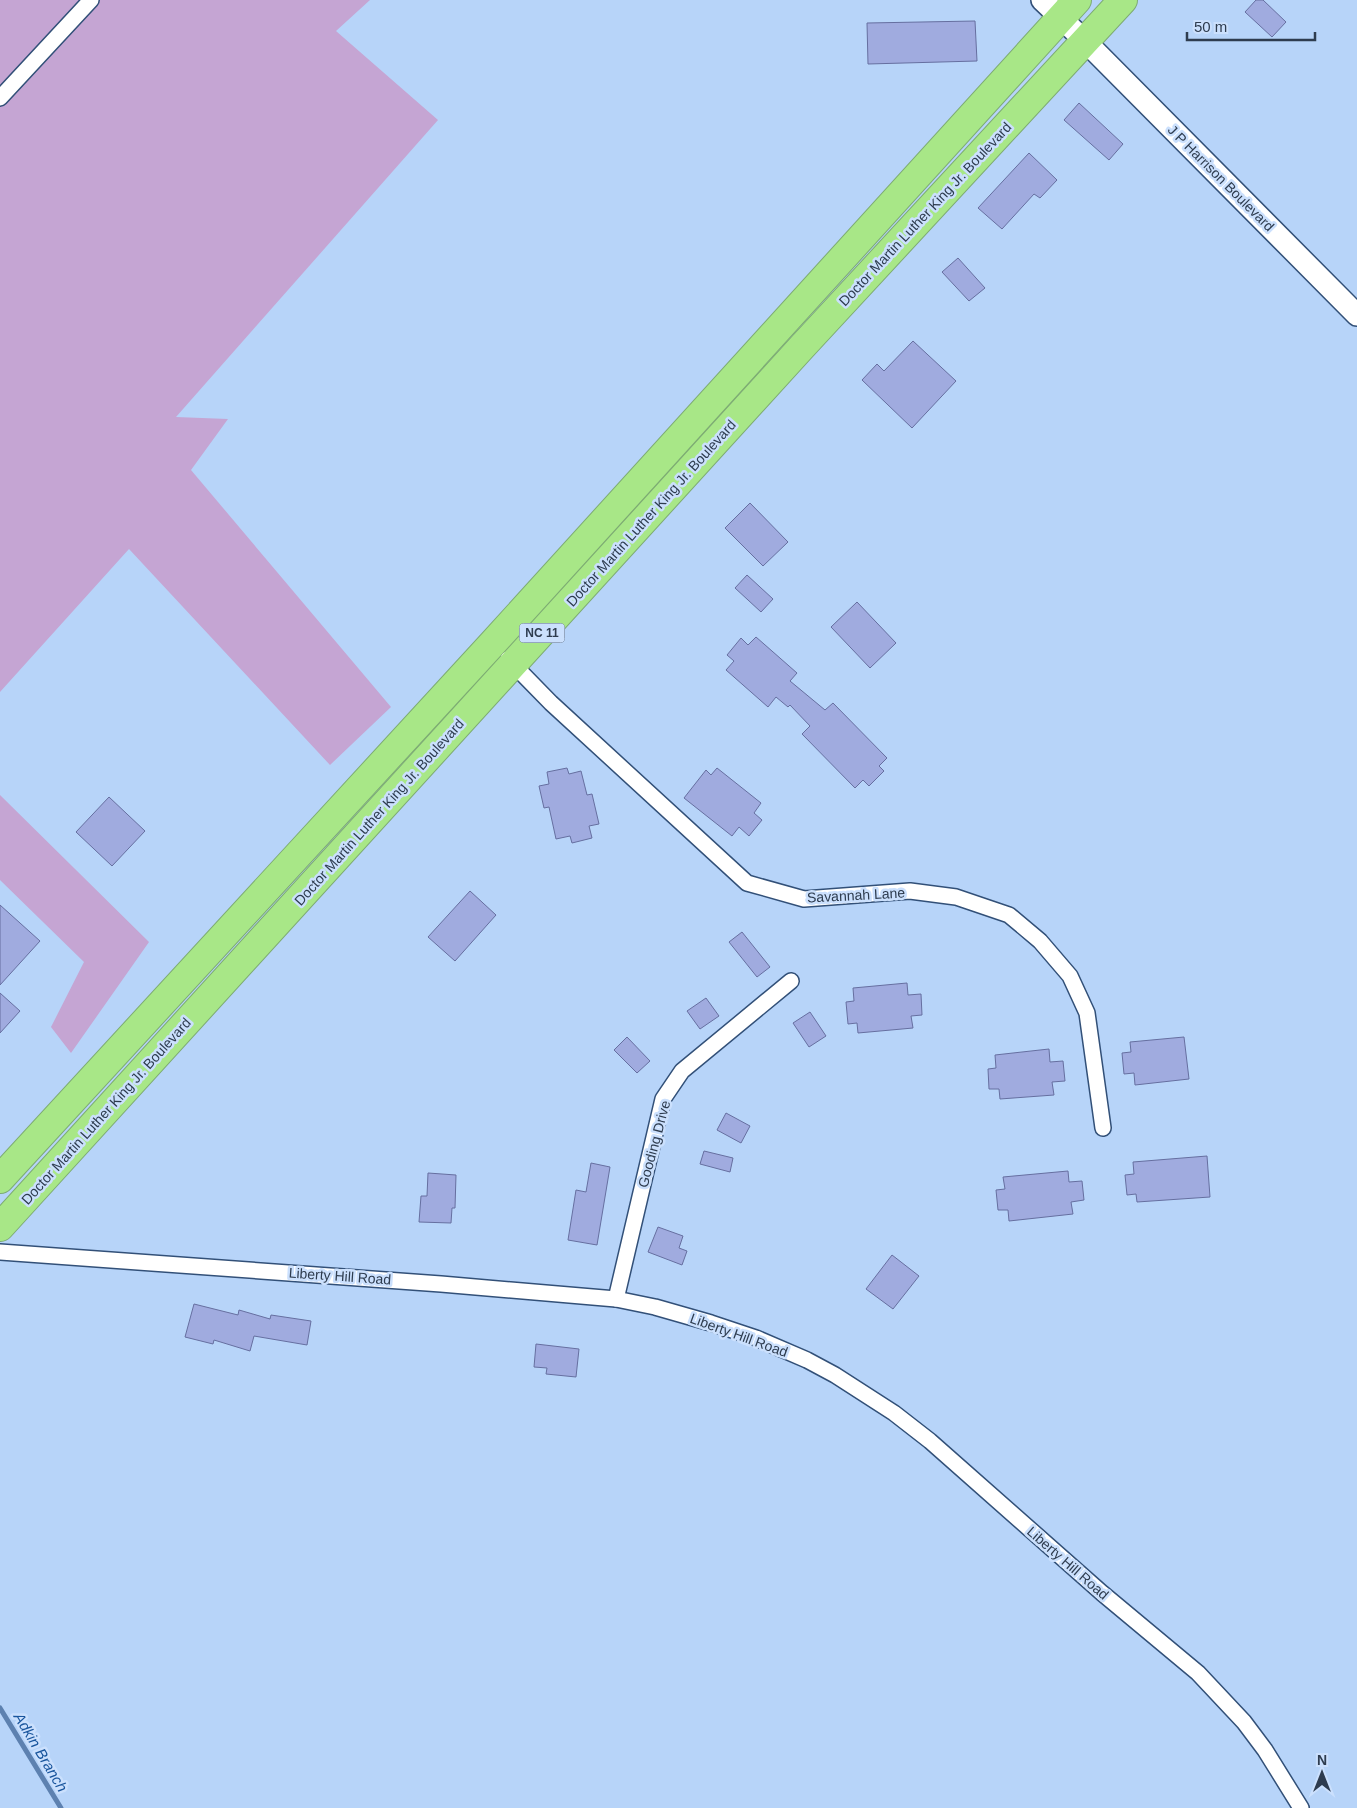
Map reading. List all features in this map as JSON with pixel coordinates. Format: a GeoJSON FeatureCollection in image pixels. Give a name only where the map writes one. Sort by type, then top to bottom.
{"type":"FeatureCollection","features":[{"type":"Feature","properties":{"kind":"highway","name":"Doctor Martin Luther King Jr. Boulevard"},"geometry":{"type":"LineString","coordinates":[[0,1226],[800,349],[1123,0]]}},
{"type":"Feature","properties":{"kind":"highway","name":"NC 11"},"geometry":{"type":"LineString","coordinates":[[0,1179],[492,644],[1060,6]]}},
{"type":"Feature","properties":{"kind":"street"},"geometry":{"type":"LineString","coordinates":[[0,98],[90,0]]}},
{"type":"Feature","properties":{"kind":"street","name":"J P Harrison Boulevard"},"geometry":{"type":"LineString","coordinates":[[1060,6],[1085,41],[1357,315]]}},
{"type":"Feature","properties":{"kind":"street","name":"Savannah Lane"},"geometry":{"type":"LineString","coordinates":[[492,644],[551,703],[747,883],[804,899],[910,892],[956,897],[1008,915],[1040,941],[1070,976],[1074,984],[1087,1014],[1103,1128]]}},
{"type":"Feature","properties":{"kind":"street","name":"Gooding Drive"},"geometry":{"type":"LineString","coordinates":[[616,1300],[663,1099],[682,1071],[791,981]]}},
{"type":"Feature","properties":{"kind":"street","name":"Liberty Hill Road"},"geometry":{"type":"LineString","coordinates":[[0,1252],[441,1284],[616,1300],[655,1307],[756,1338],[828,1371],[894,1413],[930,1441],[1102,1592],[1198,1672],[1244,1722],[1265,1750],[1301,1808]]}},
{"type":"Feature","properties":{"kind":"shaded area"},"geometry":{"type":"Polygon","coordinates":[[[0,0],[370,0],[336,31],[438,120],[176,417],[228,419],[191,470],[391,707],[330,765],[129,549],[0,692],[0,0]]]}},
{"type":"Feature","properties":{"kind":"shaded area"},"geometry":{"type":"Polygon","coordinates":[[[0,795],[149,942],[71,1053],[51,1027],[84,962],[0,880],[0,795]]]}},
{"type":"Feature","properties":{"kind":"building"},"geometry":{"type":"Polygon","coordinates":[[[1256,0],[1263,0],[1286,22],[1272,37],[1245,12],[1256,0]]]}},
{"type":"Feature","properties":{"kind":"building"},"geometry":{"type":"Polygon","coordinates":[[[975,21],[977,61],[868,64],[867,23],[975,21]]]}},
{"type":"Feature","properties":{"kind":"building"},"geometry":{"type":"Polygon","coordinates":[[[1079,103],[1123,144],[1109,160],[1064,120],[1079,103]]]}},
{"type":"Feature","properties":{"kind":"building"},"geometry":{"type":"Polygon","coordinates":[[[1029,153],[1057,180],[1040,198],[1034,194],[1002,229],[978,208],[1029,153]]]}},
{"type":"Feature","properties":{"kind":"building"},"geometry":{"type":"Polygon","coordinates":[[[958,258],[985,288],[969,301],[942,272],[958,258]]]}},
{"type":"Feature","properties":{"kind":"building"},"geometry":{"type":"Polygon","coordinates":[[[913,341],[956,381],[912,428],[862,380],[877,364],[884,371],[913,341]]]}},
{"type":"Feature","properties":{"kind":"building"},"geometry":{"type":"Polygon","coordinates":[[[750,503],[788,542],[763,566],[725,528],[750,503]]]}},
{"type":"Feature","properties":{"kind":"building"},"geometry":{"type":"Polygon","coordinates":[[[747,575],[773,599],[761,612],[735,588],[747,575]]]}},
{"type":"Feature","properties":{"kind":"building"},"geometry":{"type":"Polygon","coordinates":[[[857,602],[896,643],[870,668],[831,627],[857,602]]]}},
{"type":"Feature","properties":{"kind":"building"},"geometry":{"type":"Polygon","coordinates":[[[756,637],[797,673],[790,681],[825,710],[833,703],[887,758],[879,766],[884,771],[869,786],[863,780],[855,788],[802,734],[810,726],[790,705],[788,707],[776,697],[768,707],[726,670],[734,661],[727,655],[741,638],[748,645],[756,637]]]}},
{"type":"Feature","properties":{"kind":"building"},"geometry":{"type":"Polygon","coordinates":[[[567,768],[569,774],[581,771],[587,795],[592,794],[599,824],[589,826],[592,838],[572,843],[570,836],[556,839],[549,807],[544,808],[539,786],[549,784],[547,772],[567,768]]]}},
{"type":"Feature","properties":{"kind":"building"},"geometry":{"type":"Polygon","coordinates":[[[717,768],[761,803],[754,813],[762,820],[749,836],[739,827],[732,836],[684,798],[706,770],[711,775],[717,768]]]}},
{"type":"Feature","properties":{"kind":"building"},"geometry":{"type":"Polygon","coordinates":[[[109,797],[145,831],[112,866],[76,832],[109,797]]]}},
{"type":"Feature","properties":{"kind":"building"},"geometry":{"type":"Polygon","coordinates":[[[470,891],[496,915],[455,961],[428,937],[470,891]]]}},
{"type":"Feature","properties":{"kind":"building"},"geometry":{"type":"Polygon","coordinates":[[[0,905],[40,941],[0,985],[0,905]]]}},
{"type":"Feature","properties":{"kind":"building"},"geometry":{"type":"Polygon","coordinates":[[[742,932],[770,967],[757,977],[729,942],[742,932]]]}},
{"type":"Feature","properties":{"kind":"building"},"geometry":{"type":"Polygon","coordinates":[[[907,983],[908,995],[921,994],[922,1015],[911,1016],[913,1028],[858,1033],[857,1023],[848,1024],[846,1002],[854,1001],[853,988],[907,983]]]}},
{"type":"Feature","properties":{"kind":"building"},"geometry":{"type":"Polygon","coordinates":[[[0,993],[20,1011],[0,1033],[0,993]]]}},
{"type":"Feature","properties":{"kind":"building"},"geometry":{"type":"Polygon","coordinates":[[[706,998],[719,1016],[700,1029],[687,1011],[706,998]]]}},
{"type":"Feature","properties":{"kind":"building"},"geometry":{"type":"Polygon","coordinates":[[[810,1012],[826,1036],[809,1047],[793,1023],[810,1012]]]}},
{"type":"Feature","properties":{"kind":"building"},"geometry":{"type":"Polygon","coordinates":[[[627,1037],[650,1061],[637,1073],[614,1050],[627,1037]]]}},
{"type":"Feature","properties":{"kind":"building"},"geometry":{"type":"Polygon","coordinates":[[[1184,1037],[1189,1079],[1135,1085],[1134,1073],[1124,1074],[1122,1053],[1131,1052],[1130,1042],[1184,1037]]]}},
{"type":"Feature","properties":{"kind":"building"},"geometry":{"type":"Polygon","coordinates":[[[1049,1049],[1050,1062],[1063,1061],[1065,1081],[1052,1082],[1054,1095],[1000,1099],[999,1089],[989,1089],[988,1069],[996,1068],[995,1055],[1049,1049]]]}},
{"type":"Feature","properties":{"kind":"building"},"geometry":{"type":"Polygon","coordinates":[[[726,1113],[750,1126],[741,1143],[717,1130],[726,1113]]]}},
{"type":"Feature","properties":{"kind":"building"},"geometry":{"type":"Polygon","coordinates":[[[704,1151],[733,1158],[730,1172],[700,1164],[704,1151]]]}},
{"type":"Feature","properties":{"kind":"building"},"geometry":{"type":"Polygon","coordinates":[[[1207,1156],[1210,1197],[1137,1202],[1136,1194],[1127,1195],[1125,1175],[1134,1174],[1133,1162],[1207,1156]]]}},
{"type":"Feature","properties":{"kind":"building"},"geometry":{"type":"Polygon","coordinates":[[[591,1163],[610,1167],[597,1245],[568,1240],[576,1190],[586,1192],[591,1163]]]}},
{"type":"Feature","properties":{"kind":"building"},"geometry":{"type":"Polygon","coordinates":[[[1068,1171],[1069,1182],[1082,1181],[1084,1200],[1071,1202],[1073,1214],[1009,1221],[1008,1210],[998,1210],[996,1190],[1005,1189],[1003,1177],[1068,1171]]]}},
{"type":"Feature","properties":{"kind":"building"},"geometry":{"type":"Polygon","coordinates":[[[428,1173],[456,1175],[455,1208],[452,1208],[451,1223],[419,1222],[421,1196],[427,1196],[428,1173]]]}},
{"type":"Feature","properties":{"kind":"building"},"geometry":{"type":"Polygon","coordinates":[[[658,1227],[683,1236],[679,1248],[687,1251],[682,1265],[648,1252],[658,1227]]]}},
{"type":"Feature","properties":{"kind":"building"},"geometry":{"type":"Polygon","coordinates":[[[892,1255],[919,1276],[893,1309],[866,1289],[892,1255]]]}},
{"type":"Feature","properties":{"kind":"building"},"geometry":{"type":"Polygon","coordinates":[[[194,1304],[238,1315],[239,1310],[270,1319],[271,1315],[311,1321],[307,1345],[254,1336],[250,1351],[214,1340],[213,1344],[185,1337],[194,1304]]]}},
{"type":"Feature","properties":{"kind":"building"},"geometry":{"type":"Polygon","coordinates":[[[536,1344],[579,1349],[576,1377],[546,1374],[547,1368],[534,1367],[536,1344]]]}},
{"type":"Feature","properties":{"kind":"waterway","name":"Adkin Branch"},"geometry":{"type":"LineString","coordinates":[[0,1708],[61,1808]]}}]}
